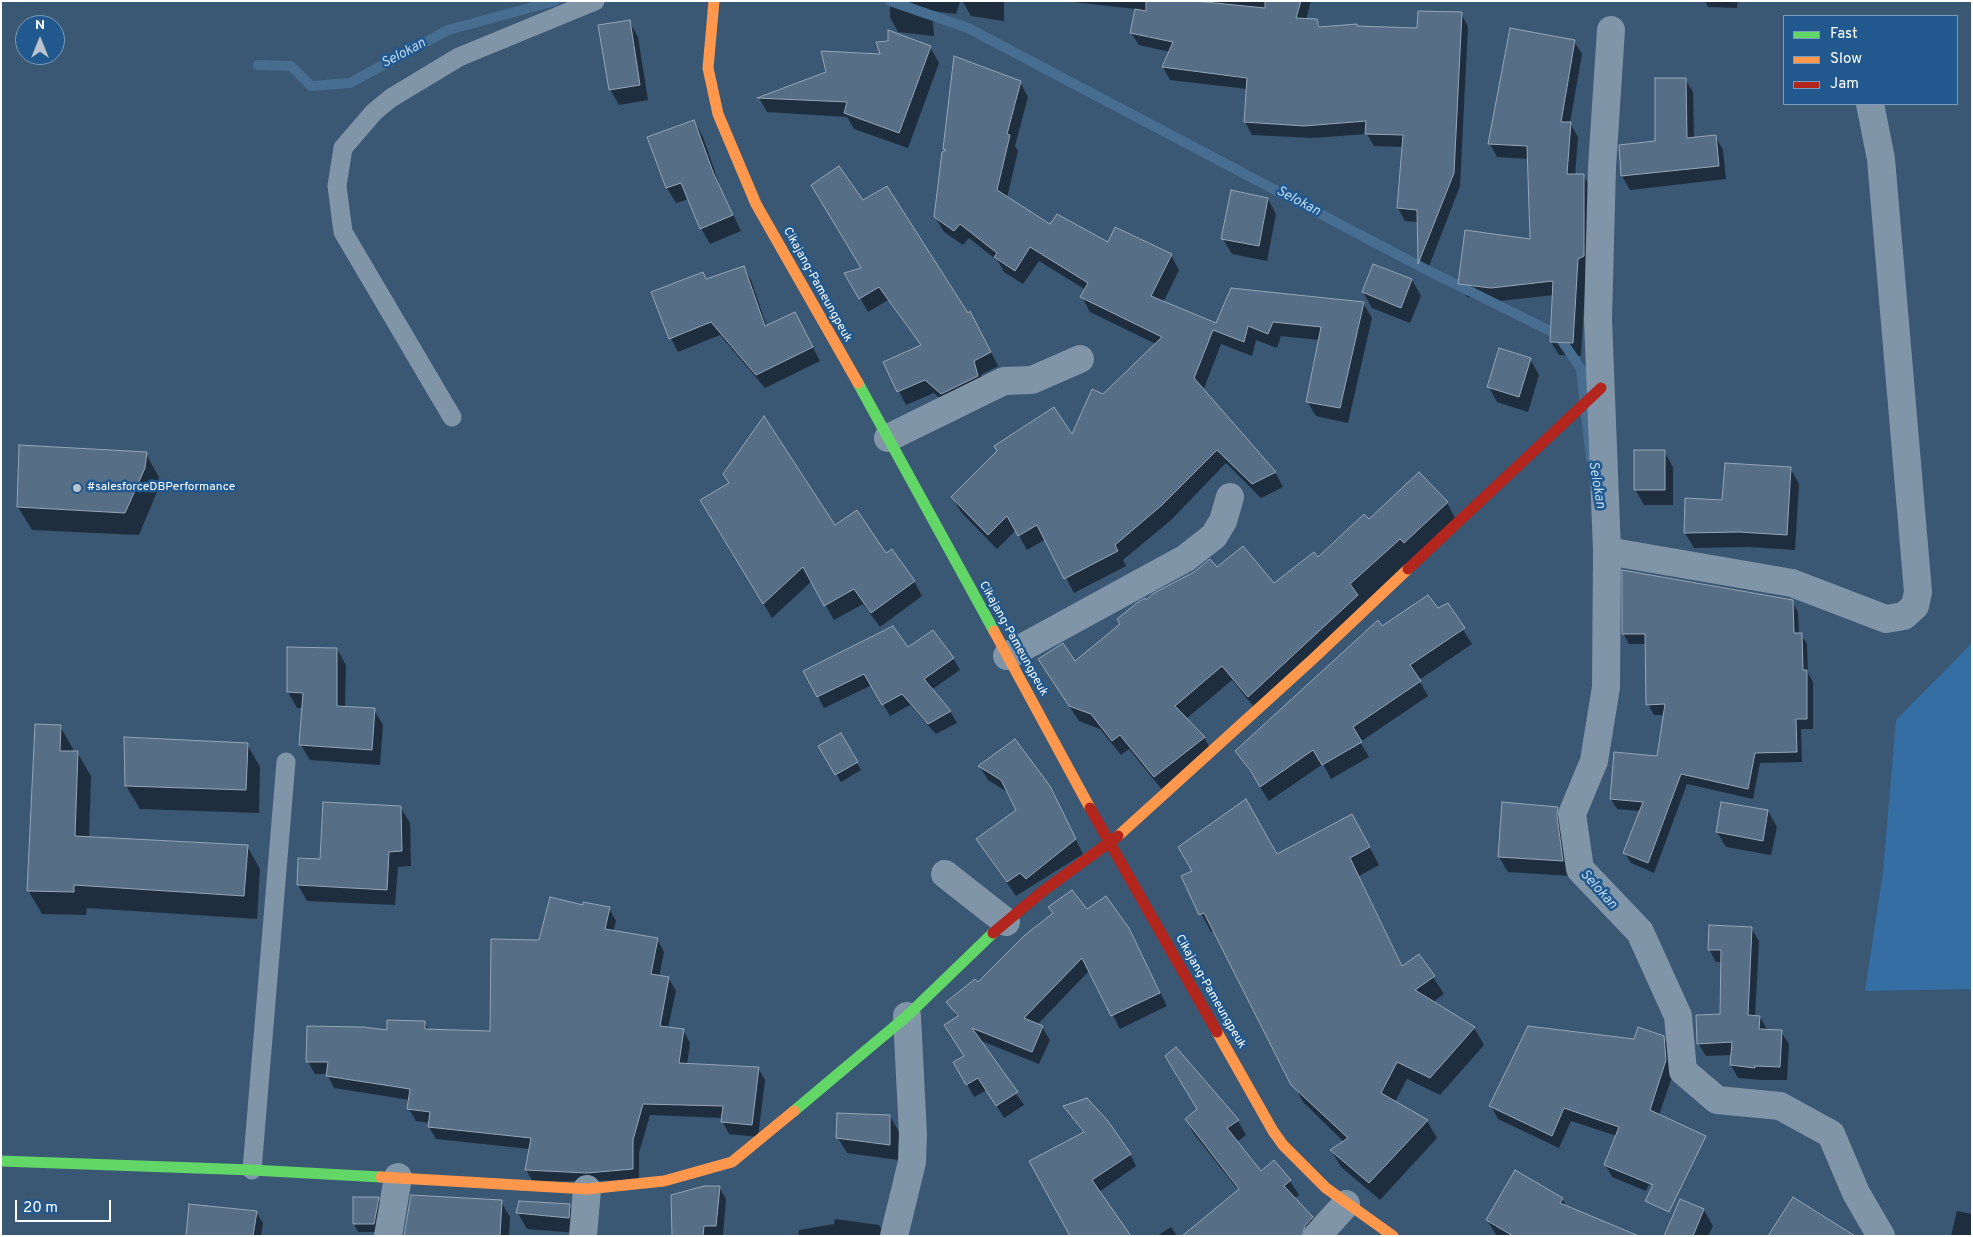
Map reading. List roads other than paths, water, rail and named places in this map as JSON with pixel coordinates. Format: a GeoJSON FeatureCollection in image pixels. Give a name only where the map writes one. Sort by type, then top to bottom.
{"type":"FeatureCollection","features":[{"type":"Feature","properties":{"kind":"street","name":"Cikajang-Pameungpeuk"},"geometry":{"type":"LineString","coordinates":[[714,1],[708,68],[718,114],[756,204],[888,438],[1110,844],[1273,1131],[1326,1188],[1393,1236]]}},
{"type":"Feature","properties":{"kind":"street"},"geometry":{"type":"LineString","coordinates":[[1611,30],[1602,167],[1595,393],[1607,551],[1606,686],[1594,761],[1572,814],[1580,869],[1640,932],[1678,1016],[1682,1072],[1717,1100],[1780,1106],[1832,1134],[1856,1193],[1881,1236]]}},
{"type":"Feature","properties":{"kind":"street"},"geometry":{"type":"LineString","coordinates":[[1607,551],[1792,583],[1886,619],[1904,616],[1915,606],[1918,592],[1881,159],[1870,105]]}},
{"type":"Feature","properties":{"kind":"street"},"geometry":{"type":"LineString","coordinates":[[888,438],[1004,381],[1032,380],[1080,359]]}},
{"type":"Feature","properties":{"kind":"street"},"geometry":{"type":"LineString","coordinates":[[1,1160],[398,1177],[587,1189],[664,1181],[732,1162],[908,1016],[984,941],[1042,891],[1110,844],[1313,659],[1595,393]]}},
{"type":"Feature","properties":{"kind":"street"},"geometry":{"type":"LineString","coordinates":[[1007,656],[1186,558],[1214,536],[1223,521],[1230,497]]}},
{"type":"Feature","properties":{"kind":"street"},"geometry":{"type":"LineString","coordinates":[[945,874],[1006,922]]}},
{"type":"Feature","properties":{"kind":"street"},"geometry":{"type":"LineString","coordinates":[[894,1236],[912,1162],[908,1016]]}},
{"type":"Feature","properties":{"kind":"street"},"geometry":{"type":"LineString","coordinates":[[388,1236],[398,1177]]}},
{"type":"Feature","properties":{"kind":"street"},"geometry":{"type":"LineString","coordinates":[[583,1236],[587,1189]]}},
{"type":"Feature","properties":{"kind":"street"},"geometry":{"type":"LineString","coordinates":[[1317,1236],[1346,1204]]}},
{"type":"Feature","properties":{"kind":"lane"},"geometry":{"type":"LineString","coordinates":[[452,417],[343,232],[337,186],[343,148],[374,112],[391,98],[458,57],[595,1]]}},
{"type":"Feature","properties":{"kind":"lane"},"geometry":{"type":"LineString","coordinates":[[252,1170],[286,762]]}},
{"type":"Feature","properties":{"kind":"waterway","name":"Selokan"},"geometry":{"type":"LineString","coordinates":[[258,65],[291,66],[311,86],[350,83],[448,30],[555,1]]}},
{"type":"Feature","properties":{"kind":"waterway","name":"Selokan"},"geometry":{"type":"LineString","coordinates":[[890,1],[968,28],[1425,269],[1558,335],[1581,369],[1591,459]]}},
{"type":"Feature","properties":{"kind":"place","name":"#salesforceDBPerformance"},"geometry":{"type":"Point","coordinates":[77,488]}}]}
